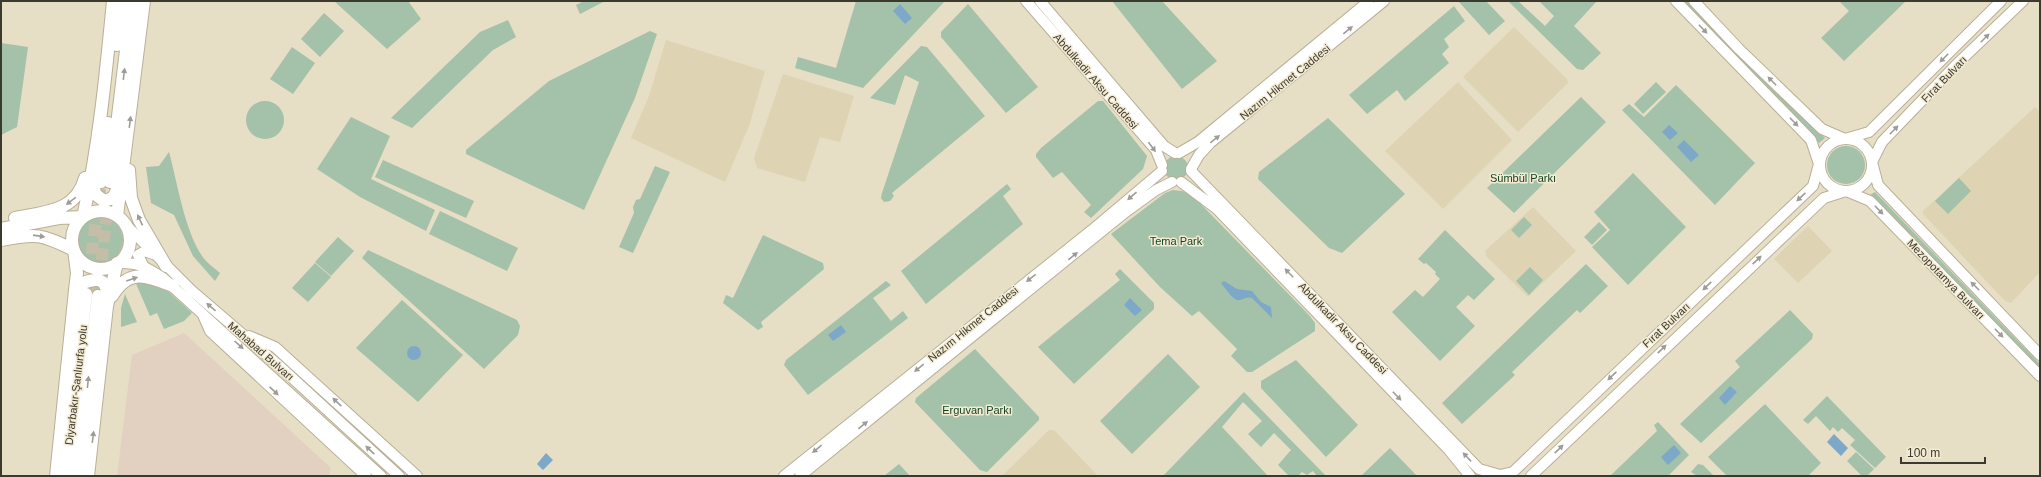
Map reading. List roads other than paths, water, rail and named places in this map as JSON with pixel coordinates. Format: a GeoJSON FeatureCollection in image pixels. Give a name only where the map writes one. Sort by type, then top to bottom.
{"type":"FeatureCollection","features":[{"type":"Feature","properties":{"kind":"highway"},"geometry":{"type":"LineString","coordinates":[[102,180],[112,1]]}},
{"type":"Feature","properties":{"kind":"highway"},"geometry":{"type":"LineString","coordinates":[[1,221],[61,208],[75,200],[82,190],[98,90],[102,46],[112,1]]}},
{"type":"Feature","properties":{"kind":"highway"},"geometry":{"type":"LineString","coordinates":[[122,179],[116,195],[108,200],[104,201],[95,194],[102,180],[123,1]]}},
{"type":"Feature","properties":{"kind":"highway"},"geometry":{"type":"LineString","coordinates":[[86,296],[76,273],[72,241],[73,232],[84,217],[102,180],[132,1]]}},
{"type":"Feature","properties":{"kind":"highway"},"geometry":{"type":"LineString","coordinates":[[1,240],[29,235],[41,236],[74,250],[84,264],[101,269],[117,263],[124,257],[128,249],[130,239],[121,220],[122,179],[144,1]]}},
{"type":"Feature","properties":{"kind":"highway"},"geometry":{"type":"LineString","coordinates":[[127,145],[131,198],[139,220],[166,266]]}},
{"type":"Feature","properties":{"kind":"highway"},"geometry":{"type":"LineString","coordinates":[[1,229],[59,218],[84,217],[90,213],[104,211],[121,220]]}},
{"type":"Feature","properties":{"kind":"highway"},"geometry":{"type":"LineString","coordinates":[[107,306],[117,263]]}},
{"type":"Feature","properties":{"kind":"highway"},"geometry":{"type":"LineString","coordinates":[[107,306],[118,286],[132,277],[146,276],[173,286]]}},
{"type":"Feature","properties":{"kind":"highway"},"geometry":{"type":"LineString","coordinates":[[56,476],[86,296],[83,283],[94,279],[104,282],[107,288],[107,306],[88,476]]}},
{"type":"Feature","properties":{"kind":"highway","name":"Diyarbakır-Şanlıurfa yolu"},"geometry":{"type":"LineString","coordinates":[[65,476],[86,296]]}},
{"type":"Feature","properties":{"kind":"highway","name":"Diyarbakır-Şanlıurfa yolu"},"geometry":{"type":"LineString","coordinates":[[77,476],[86,296]]}},
{"type":"Feature","properties":{"kind":"main road","name":"Abdulkadir Aksu Caddesi"},"geometry":{"type":"LineString","coordinates":[[1026,1],[1156,150],[1162,168]]}},
{"type":"Feature","properties":{"kind":"main road","name":"Abdulkadir Aksu Caddesi"},"geometry":{"type":"LineString","coordinates":[[1040,1],[1160,140],[1177,153]]}},
{"type":"Feature","properties":{"kind":"main road","name":"Nazım Hikmet Caddesi"},"geometry":{"type":"LineString","coordinates":[[1177,153],[1208,134],[1369,1]]}},
{"type":"Feature","properties":{"kind":"main road","name":"Nazım Hikmet Caddesi"},"geometry":{"type":"LineString","coordinates":[[1191,170],[1199,155],[1210,144],[1384,1]]}},
{"type":"Feature","properties":{"kind":"main road"},"geometry":{"type":"LineString","coordinates":[[1676,1],[1811,140],[1824,180],[1838,190],[1846,191],[1854,190],[1864,182],[1871,171],[1872,162],[1866,148],[1860,143],[1845,139],[1822,129],[1739,48],[1694,1]]}},
{"type":"Feature","properties":{"kind":"main road","name":"Fırat Bulvarı"},"geometry":{"type":"LineString","coordinates":[[1845,139],[1869,132],[2001,1]]}},
{"type":"Feature","properties":{"kind":"main road","name":"Fırat Bulvarı"},"geometry":{"type":"LineString","coordinates":[[1872,162],[1882,142],[1958,63],[2023,1]]}},
{"type":"Feature","properties":{"kind":"main road"},"geometry":{"type":"LineString","coordinates":[[1819,164],[1824,150],[1830,144],[1837,140],[1845,139]]}},
{"type":"Feature","properties":{"kind":"main road"},"geometry":{"type":"LineString","coordinates":[[1177,153],[1187,157],[1191,170],[1189,176],[1177,182],[1167,180],[1162,168],[1166,157],[1177,153]]}},
{"type":"Feature","properties":{"kind":"main road","name":"Mezopotamya Bulvarı"},"geometry":{"type":"LineString","coordinates":[[1872,162],[1878,185],[2040,355]]}},
{"type":"Feature","properties":{"kind":"main road","name":"Fırat Bulvarı"},"geometry":{"type":"LineString","coordinates":[[1498,476],[1512,472],[1522,464],[1606,381],[1813,186],[1819,164]]}},
{"type":"Feature","properties":{"kind":"main road","name":"Nazım Hikmet Caddesi"},"geometry":{"type":"LineString","coordinates":[[784,476],[1092,230],[1162,168]]}},
{"type":"Feature","properties":{"kind":"main road","name":"Abdulkadir Aksu Caddesi"},"geometry":{"type":"LineString","coordinates":[[1191,170],[1479,469],[1498,476]]}},
{"type":"Feature","properties":{"kind":"main road","name":"Abdulkadir Aksu Caddesi"},"geometry":{"type":"LineString","coordinates":[[1177,182],[1217,209],[1449,450],[1470,476]]}},
{"type":"Feature","properties":{"kind":"main road","name":"Nazım Hikmet Caddesi"},"geometry":{"type":"LineString","coordinates":[[800,476],[1123,214],[1156,190],[1177,182]]}},
{"type":"Feature","properties":{"kind":"main road","name":"Fırat Bulvarı"},"geometry":{"type":"LineString","coordinates":[[1531,476],[1824,198],[1846,191]]}},
{"type":"Feature","properties":{"kind":"main road","name":"Mezopotamya Bulvarı"},"geometry":{"type":"LineString","coordinates":[[1846,191],[1870,201],[2040,376]]}},
{"type":"Feature","properties":{"kind":"main road","name":"Mahabad Bulvarı"},"geometry":{"type":"LineString","coordinates":[[121,220],[166,266],[399,476]]}},
{"type":"Feature","properties":{"kind":"main road"},"geometry":{"type":"LineString","coordinates":[[143,265],[138,255],[140,252],[145,250],[155,255]]}},
{"type":"Feature","properties":{"kind":"main road","name":"Mahabad Bulvarı"},"geometry":{"type":"LineString","coordinates":[[117,263],[129,262],[143,265],[173,286],[381,476]]}},
{"type":"Feature","properties":{"kind":"main road"},"geometry":{"type":"LineString","coordinates":[[201,312],[210,331],[366,476]]}},
{"type":"Feature","properties":{"kind":"main road"},"geometry":{"type":"LineString","coordinates":[[242,333],[275,347],[417,476]]}},
{"type":"Feature","properties":{"kind":"water"},"geometry":{"type":"Polygon","coordinates":[[[900,4],[912,18],[905,24],[893,11],[900,4]]]}},
{"type":"Feature","properties":{"kind":"water"},"geometry":{"type":"Polygon","coordinates":[[[1669,125],[1678,133],[1670,140],[1662,132],[1669,125]]]}},
{"type":"Feature","properties":{"kind":"water"},"geometry":{"type":"Polygon","coordinates":[[[1684,140],[1699,155],[1691,162],[1677,147],[1684,140]]]}},
{"type":"Feature","properties":{"kind":"water"},"geometry":{"type":"Polygon","coordinates":[[[1224,281],[1237,289],[1252,291],[1261,302],[1271,307],[1272,318],[1252,298],[1248,297],[1238,300],[1234,298],[1221,283],[1224,281]]]}},
{"type":"Feature","properties":{"kind":"water"},"geometry":{"type":"Polygon","coordinates":[[[1130,298],[1142,310],[1135,316],[1124,305],[1130,298]]]}},
{"type":"Feature","properties":{"kind":"water"},"geometry":{"type":"Polygon","coordinates":[[[841,325],[846,332],[833,341],[828,335],[841,325]]]}},
{"type":"Feature","properties":{"kind":"water"},"geometry":{"type":"Polygon","coordinates":[[[411,346],[417,346],[421,350],[421,356],[417,360],[411,360],[407,356],[407,350],[411,346]]]}},
{"type":"Feature","properties":{"kind":"water"},"geometry":{"type":"Polygon","coordinates":[[[1730,386],[1737,392],[1725,405],[1719,398],[1730,386]]]}},
{"type":"Feature","properties":{"kind":"water"},"geometry":{"type":"Polygon","coordinates":[[[1834,434],[1848,448],[1841,456],[1827,442],[1834,434]]]}},
{"type":"Feature","properties":{"kind":"water"},"geometry":{"type":"Polygon","coordinates":[[[1674,445],[1681,453],[1668,465],[1661,457],[1674,445]]]}},
{"type":"Feature","properties":{"kind":"water"},"geometry":{"type":"Polygon","coordinates":[[[546,453],[553,460],[543,470],[537,464],[546,453]]]}},
{"type":"Feature","properties":{"kind":"tunnel"},"geometry":{"type":"LineString","coordinates":[[87,290],[101,182]]}},
{"type":"Feature","properties":{"kind":"tunnel"},"geometry":{"type":"LineString","coordinates":[[98,296],[110,182]]}},
{"type":"Feature","properties":{"kind":"park label","name":"Sümbül Parkı"},"geometry":{"type":"Point","coordinates":[1523,178]}},
{"type":"Feature","properties":{"kind":"park label","name":"Tema Park"},"geometry":{"type":"Point","coordinates":[1176,241]}},
{"type":"Feature","properties":{"kind":"park label","name":"Erguvan Parkı"},"geometry":{"type":"Point","coordinates":[977,410]}}]}
